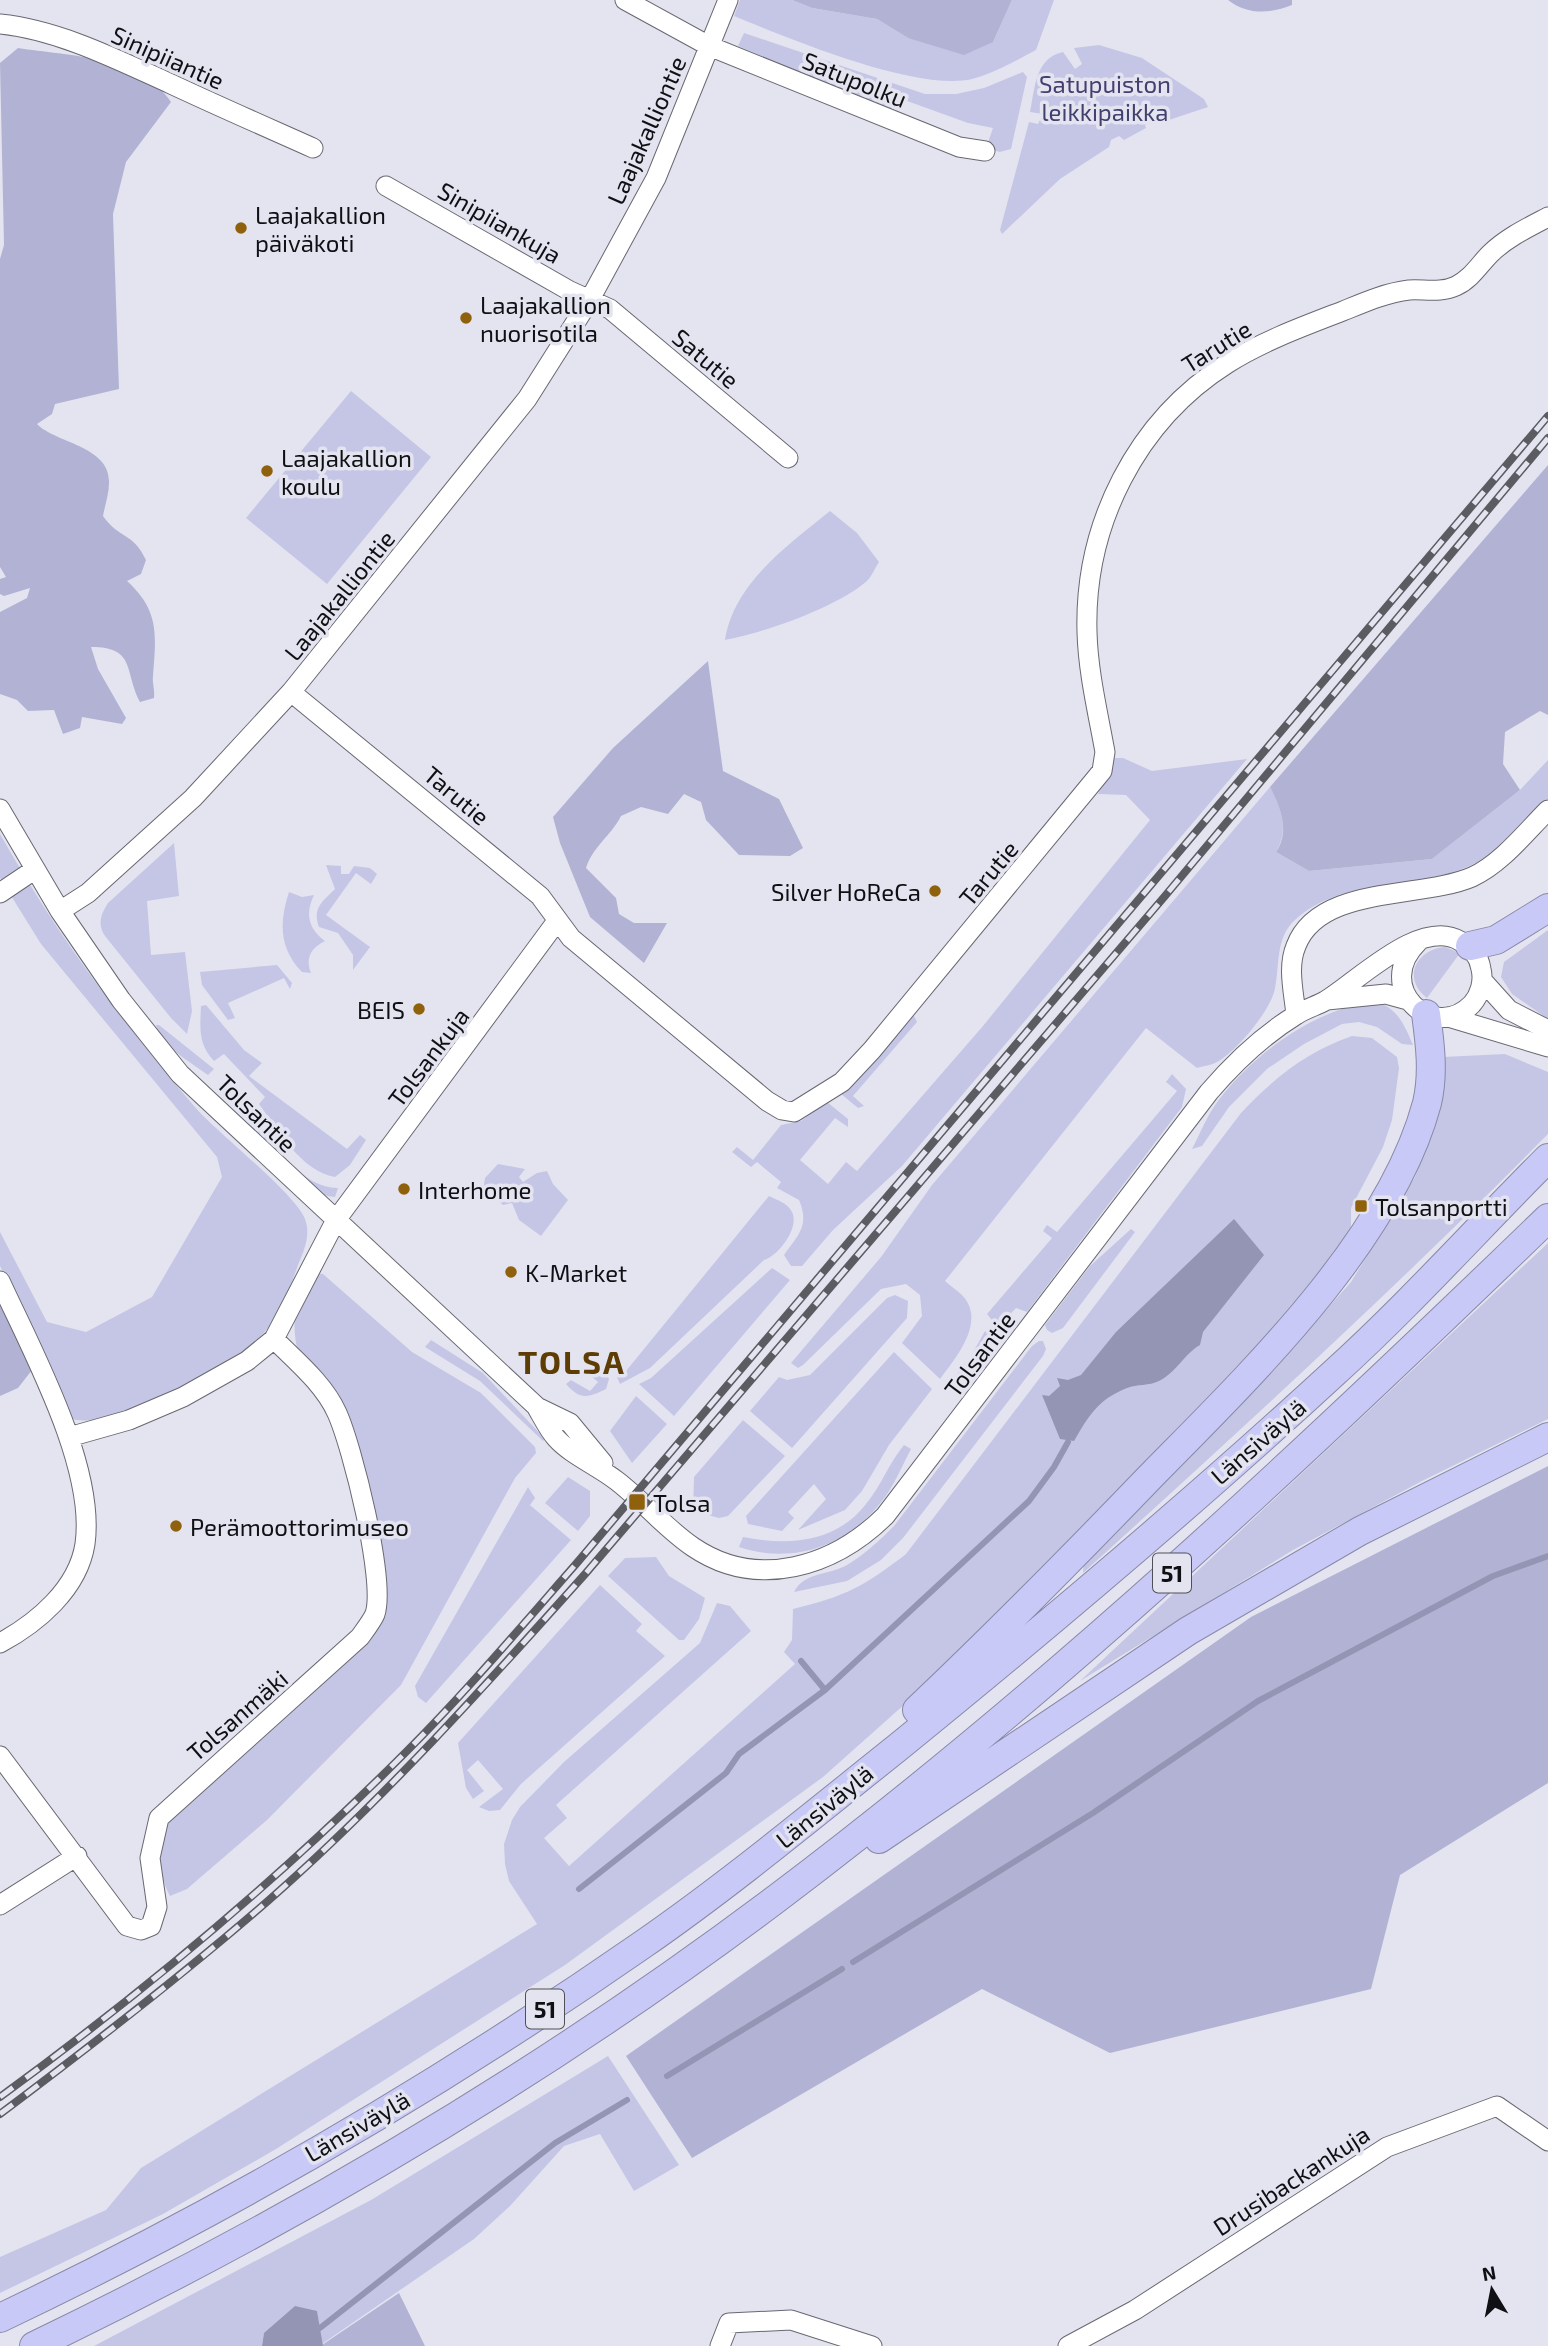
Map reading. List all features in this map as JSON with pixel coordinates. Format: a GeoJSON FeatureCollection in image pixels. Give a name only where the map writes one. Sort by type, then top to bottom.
{"type":"FeatureCollection","features":[{"type":"Feature","properties":{"kind":"highway"},"geometry":{"type":"LineString","coordinates":[[1470,946],[1496,940],[1548,908]]}},
{"type":"Feature","properties":{"kind":"highway"},"geometry":{"type":"LineString","coordinates":[[812,1816],[1103,1526],[1322,1294],[1392,1184],[1416,1136],[1427,1101],[1430,1072],[1431,1048],[1427,1010]]}},
{"type":"Feature","properties":{"kind":"highway","name":"Länsiväylä"},"geometry":{"type":"LineString","coordinates":[[0,2318],[152,2242],[436,2079],[641,1945],[812,1816],[1048,1626],[1338,1370],[1548,1158]]}},
{"type":"Feature","properties":{"kind":"highway","name":"Länsiväylä"},"geometry":{"type":"LineString","coordinates":[[34,2346],[286,2215],[457,2116],[663,1980],[774,1901],[892,1809],[1142,1600],[1361,1399],[1548,1218]]}},
{"type":"Feature","properties":{"kind":"highway"},"geometry":{"type":"LineString","coordinates":[[774,1901],[905,1824],[1188,1631],[1360,1531],[1548,1437]]}},
{"type":"Feature","properties":{"kind":"street","name":"Satupolku"},"geometry":{"type":"LineString","coordinates":[[625,0],[709,46],[959,147],[985,151]]}},
{"type":"Feature","properties":{"kind":"street","name":"Laajakalliontie"},"geometry":{"type":"LineString","coordinates":[[60,911],[88,893],[194,798],[291,692],[527,399],[589,301],[656,178],[728,0]]}},
{"type":"Feature","properties":{"kind":"street","name":"Sinipiiantie"},"geometry":{"type":"LineString","coordinates":[[0,24],[17,26],[62,40],[127,65],[313,148]]}},
{"type":"Feature","properties":{"kind":"street","name":"Sinipiiankuja"},"geometry":{"type":"LineString","coordinates":[[386,186],[589,301]]}},
{"type":"Feature","properties":{"kind":"street","name":"Tarutie"},"geometry":{"type":"LineString","coordinates":[[291,692],[540,896],[571,938],[670,1021],[782,1110],[794,1112],[842,1082],[872,1050],[1102,771],[1105,752],[1087,633],[1088,593],[1094,553],[1107,510],[1130,462],[1172,406],[1228,363],[1292,330],[1388,294],[1439,291],[1456,286],[1477,271],[1491,253],[1548,217]]}},
{"type":"Feature","properties":{"kind":"street","name":"Satutie"},"geometry":{"type":"LineString","coordinates":[[589,301],[610,309],[788,458]]}},
{"type":"Feature","properties":{"kind":"street","name":"Tolsantie"},"geometry":{"type":"LineString","coordinates":[[0,809],[60,911],[121,1000],[180,1074],[536,1406],[556,1438],[617,1481],[693,1547],[725,1562],[744,1567],[789,1568],[831,1556],[861,1540],[886,1516],[1225,1074],[1296,1014],[1326,1000],[1382,959],[1419,942]]}},
{"type":"Feature","properties":{"kind":"street"},"geometry":{"type":"LineString","coordinates":[[1296,1014],[1292,974],[1295,946],[1309,924],[1327,911],[1350,902],[1450,885],[1475,875],[1494,862],[1548,810]]}},
{"type":"Feature","properties":{"kind":"street"},"geometry":{"type":"LineString","coordinates":[[0,894],[34,870]]}},
{"type":"Feature","properties":{"kind":"street","name":"Tolsankuja"},"geometry":{"type":"LineString","coordinates":[[275,1339],[336,1220],[557,921]]}},
{"type":"Feature","properties":{"kind":"street"},"geometry":{"type":"LineString","coordinates":[[1482,980],[1472,1003],[1461,1012],[1427,1010],[1400,979],[1402,965],[1419,942],[1439,935],[1454,937],[1470,946],[1478,958],[1482,980],[1509,1010],[1548,1030]]}},
{"type":"Feature","properties":{"kind":"street","name":"Tolsantie"},"geometry":{"type":"LineString","coordinates":[[1326,1000],[1385,994],[1427,1010],[1548,1047]]}},
{"type":"Feature","properties":{"kind":"street"},"geometry":{"type":"LineString","coordinates":[[0,1281],[69,1437],[82,1492],[85,1546],[73,1576],[56,1600],[24,1630],[0,1643]]}},
{"type":"Feature","properties":{"kind":"street"},"geometry":{"type":"LineString","coordinates":[[69,1437],[129,1420],[183,1397],[247,1361],[275,1339]]}},
{"type":"Feature","properties":{"kind":"street","name":"Tolsanmäki"},"geometry":{"type":"LineString","coordinates":[[0,1756],[127,1926],[141,1930],[151,1926],[157,1907],[150,1858],[159,1818],[346,1652],[375,1614],[374,1558],[351,1454],[336,1412],[315,1381],[275,1339]]}},
{"type":"Feature","properties":{"kind":"street"},"geometry":{"type":"LineString","coordinates":[[0,1905],[77,1856]]}},
{"type":"Feature","properties":{"kind":"street","name":"Drusibackankuja"},"geometry":{"type":"LineString","coordinates":[[1068,2346],[1135,2310],[1387,2147],[1497,2106],[1548,2141]]}},
{"type":"Feature","properties":{"kind":"street"},"geometry":{"type":"LineString","coordinates":[[720,2346],[729,2323],[791,2320],[872,2346]]}},
{"type":"Feature","properties":{"kind":"green space"},"geometry":{"type":"Polygon","coordinates":[[[740,0],[792,0],[812,8],[877,19],[908,38],[993,42],[1012,0],[1054,0],[1036,50],[972,79],[948,81],[887,71],[786,37],[734,16],[740,0]]]}},
{"type":"Feature","properties":{"kind":"green space"},"geometry":{"type":"Polygon","coordinates":[[[744,33],[925,94],[956,94],[984,88],[1023,72],[1027,77],[1011,149],[1000,152],[986,148],[993,128],[968,123],[896,97],[890,111],[738,46],[744,33]]]}},
{"type":"Feature","properties":{"kind":"green space","name":"Satupuiston leikkipaikka"},"geometry":{"type":"Polygon","coordinates":[[[1099,45],[1142,58],[1204,99],[1208,107],[1157,124],[1156,121],[1145,125],[1146,128],[1124,140],[1119,136],[1111,140],[1109,147],[1060,179],[1002,234],[1000,230],[1029,122],[1038,124],[1043,114],[1030,112],[1035,84],[1042,67],[1054,55],[1063,52],[1075,69],[1082,64],[1074,48],[1099,45]]]}},
{"type":"Feature","properties":{"kind":"green space"},"geometry":{"type":"Polygon","coordinates":[[[351,391],[431,457],[327,584],[246,518],[351,391]]]}},
{"type":"Feature","properties":{"kind":"green space"},"geometry":{"type":"Polygon","coordinates":[[[830,511],[857,533],[879,562],[869,579],[854,591],[819,609],[779,625],[725,640],[730,619],[751,583],[781,552],[830,511]]]}},
{"type":"Feature","properties":{"kind":"green space"},"geometry":{"type":"Polygon","coordinates":[[[1114,758],[1123,758],[1152,771],[1247,759],[902,1166],[833,1230],[802,1266],[791,1266],[784,1255],[803,1224],[799,1200],[777,1188],[781,1182],[757,1162],[751,1167],[732,1152],[737,1147],[753,1160],[781,1125],[801,1121],[827,1102],[848,1119],[848,1127],[835,1118],[800,1160],[828,1184],[846,1162],[857,1171],[983,1026],[1150,820],[1126,795],[1098,794],[1114,758]]]}},
{"type":"Feature","properties":{"kind":"green space"},"geometry":{"type":"Polygon","coordinates":[[[1548,760],[1548,799],[1511,838],[1479,861],[1446,874],[1335,896],[1296,919],[1289,926],[1281,943],[1275,988],[1267,1007],[1252,1029],[1225,1057],[1197,1068],[1146,1028],[945,1281],[962,1295],[969,1305],[971,1316],[970,1327],[961,1350],[940,1379],[902,1343],[922,1316],[920,1295],[906,1284],[881,1289],[803,1365],[798,1368],[791,1363],[881,1257],[932,1185],[1270,787],[1278,803],[1283,828],[1276,852],[1309,871],[1432,859],[1520,790],[1548,760]]]}},
{"type":"Feature","properties":{"kind":"green space"},"geometry":{"type":"Polygon","coordinates":[[[0,834],[66,941],[141,1041],[194,1106],[287,1194],[299,1208],[307,1225],[304,1248],[284,1303],[263,1334],[230,1360],[171,1393],[125,1412],[92,1420],[68,1417],[46,1359],[0,1266],[0,1232],[47,1322],[86,1332],[152,1297],[222,1177],[217,1157],[41,944],[0,878],[0,834]]]}},
{"type":"Feature","properties":{"kind":"green space"},"geometry":{"type":"Polygon","coordinates":[[[174,843],[179,896],[147,901],[151,955],[185,952],[192,1011],[187,1034],[105,936],[101,923],[108,903],[174,843]]]}},
{"type":"Feature","properties":{"kind":"green space"},"geometry":{"type":"Polygon","coordinates":[[[326,865],[341,866],[341,874],[349,874],[354,866],[370,868],[377,874],[371,884],[356,873],[326,915],[370,947],[353,970],[353,955],[338,933],[319,927],[317,920],[320,906],[335,889],[326,865]]]}},
{"type":"Feature","properties":{"kind":"green space"},"geometry":{"type":"Polygon","coordinates":[[[289,892],[302,897],[314,895],[310,920],[315,931],[325,941],[310,954],[311,973],[302,972],[294,963],[285,944],[283,925],[289,892]]]}},
{"type":"Feature","properties":{"kind":"green space"},"geometry":{"type":"Polygon","coordinates":[[[1548,930],[1548,1019],[1512,994],[1501,977],[1504,962],[1548,930]]]}},
{"type":"Feature","properties":{"kind":"green space"},"geometry":{"type":"Polygon","coordinates":[[[1445,947],[1460,953],[1427,998],[1415,982],[1416,966],[1427,953],[1445,947]]]}},
{"type":"Feature","properties":{"kind":"green space"},"geometry":{"type":"Polygon","coordinates":[[[277,965],[292,983],[290,989],[284,978],[228,1003],[235,1018],[228,1020],[202,985],[200,972],[277,965]]]}},
{"type":"Feature","properties":{"kind":"green space"},"geometry":{"type":"Polygon","coordinates":[[[1374,1001],[1394,1012],[1403,1023],[1413,1045],[1402,1044],[1377,1027],[1359,1022],[1342,1024],[1304,1044],[1267,1069],[1229,1107],[1202,1146],[1192,1149],[1218,1101],[1249,1066],[1267,1051],[1287,1036],[1329,1014],[1374,1001]]]}},
{"type":"Feature","properties":{"kind":"green space"},"geometry":{"type":"Polygon","coordinates":[[[206,1005],[244,1050],[262,1063],[249,1076],[347,1149],[360,1135],[366,1140],[350,1165],[335,1177],[311,1167],[291,1148],[259,1104],[265,1097],[224,1054],[214,1061],[209,1055],[201,1036],[200,1022],[201,1006],[206,1005]]]}},
{"type":"Feature","properties":{"kind":"green space"},"geometry":{"type":"Polygon","coordinates":[[[913,1014],[917,1022],[853,1096],[864,1106],[858,1108],[840,1093],[913,1014]]]}},
{"type":"Feature","properties":{"kind":"green space"},"geometry":{"type":"Polygon","coordinates":[[[156,1025],[214,1069],[208,1075],[177,1053],[163,1040],[156,1025]]]}},
{"type":"Feature","properties":{"kind":"green space"},"geometry":{"type":"Polygon","coordinates":[[[1352,1036],[1372,1038],[1397,1057],[1399,1068],[1392,1120],[1383,1147],[1351,1208],[1351,1230],[1311,1289],[980,1637],[823,1777],[565,1965],[276,2149],[163,2214],[0,2293],[0,2257],[106,2210],[141,2168],[537,1924],[509,1881],[505,1864],[504,1844],[512,1820],[520,1807],[564,1762],[700,1643],[717,1603],[730,1606],[751,1631],[556,1805],[567,1818],[544,1838],[569,1866],[795,1664],[784,1652],[792,1640],[793,1609],[827,1600],[853,1589],[906,1554],[1241,1113],[1292,1067],[1335,1042],[1352,1036]]]}},
{"type":"Feature","properties":{"kind":"green space"},"geometry":{"type":"Polygon","coordinates":[[[1505,1054],[1548,1072],[1548,1134],[1318,1357],[1083,1573],[1084,1560],[1240,1406],[1351,1282],[1415,1177],[1443,1093],[1443,1057],[1505,1054]]]}},
{"type":"Feature","properties":{"kind":"green space"},"geometry":{"type":"Polygon","coordinates":[[[1172,1074],[1186,1089],[1182,1107],[1027,1312],[1016,1308],[1002,1323],[995,1324],[987,1314],[1052,1238],[1043,1231],[1047,1225],[1057,1232],[1177,1091],[1166,1082],[1172,1074]]]}},
{"type":"Feature","properties":{"kind":"green space"},"geometry":{"type":"Polygon","coordinates":[[[248,1106],[275,1145],[297,1170],[323,1186],[338,1188],[335,1197],[308,1187],[282,1164],[242,1112],[248,1106]]]}},
{"type":"Feature","properties":{"kind":"green space"},"geometry":{"type":"Polygon","coordinates":[[[498,1164],[525,1169],[519,1177],[523,1182],[537,1173],[547,1171],[553,1184],[568,1200],[541,1236],[519,1220],[512,1203],[503,1205],[487,1191],[483,1191],[485,1178],[498,1164]]]}},
{"type":"Feature","properties":{"kind":"green space"},"geometry":{"type":"Polygon","coordinates":[[[769,1196],[788,1206],[794,1218],[790,1233],[781,1247],[650,1368],[620,1384],[609,1359],[626,1371],[769,1196]]]}},
{"type":"Feature","properties":{"kind":"green space"},"geometry":{"type":"Polygon","coordinates":[[[1131,1229],[1135,1232],[1063,1328],[1052,1333],[1047,1330],[1045,1325],[1090,1266],[1131,1229]]]}},
{"type":"Feature","properties":{"kind":"green space"},"geometry":{"type":"Polygon","coordinates":[[[1548,1243],[1548,1419],[1422,1481],[1293,1550],[1080,1681],[1548,1243]]]}},
{"type":"Feature","properties":{"kind":"green space"},"geometry":{"type":"Polygon","coordinates":[[[772,1268],[790,1280],[674,1416],[639,1384],[651,1378],[772,1268]]]}},
{"type":"Feature","properties":{"kind":"green space"},"geometry":{"type":"Polygon","coordinates":[[[314,1273],[323,1274],[412,1352],[481,1393],[535,1447],[536,1453],[515,1478],[401,1685],[267,1820],[187,1889],[170,1896],[160,1859],[165,1822],[380,1619],[356,1459],[298,1352],[295,1339],[297,1311],[314,1273]]]}},
{"type":"Feature","properties":{"kind":"green space"},"geometry":{"type":"Polygon","coordinates":[[[895,1295],[908,1301],[907,1318],[792,1448],[750,1411],[779,1377],[787,1380],[810,1375],[887,1298],[895,1295]]]}},
{"type":"Feature","properties":{"kind":"green space"},"geometry":{"type":"Polygon","coordinates":[[[985,1331],[1003,1341],[956,1388],[950,1383],[971,1356],[985,1331]]]}},
{"type":"Feature","properties":{"kind":"green space"},"geometry":{"type":"Polygon","coordinates":[[[431,1340],[483,1373],[545,1439],[543,1441],[480,1381],[425,1347],[431,1340]]]}},
{"type":"Feature","properties":{"kind":"green space"},"geometry":{"type":"Polygon","coordinates":[[[1043,1341],[1046,1349],[1043,1356],[903,1538],[881,1560],[847,1581],[794,1592],[810,1577],[854,1561],[894,1526],[1032,1346],[1043,1341]]]}},
{"type":"Feature","properties":{"kind":"green space"},"geometry":{"type":"Polygon","coordinates":[[[894,1352],[932,1389],[889,1445],[862,1491],[845,1510],[798,1530],[826,1499],[814,1484],[788,1512],[794,1518],[782,1531],[748,1524],[746,1516],[894,1352]]]}},
{"type":"Feature","properties":{"kind":"green space"},"geometry":{"type":"Polygon","coordinates":[[[602,1365],[609,1379],[606,1389],[584,1396],[566,1384],[571,1380],[590,1391],[598,1382],[586,1372],[602,1365]]]}},
{"type":"Feature","properties":{"kind":"green space"},"geometry":{"type":"Polygon","coordinates":[[[636,1396],[667,1424],[632,1463],[610,1431],[636,1396]]]}},
{"type":"Feature","properties":{"kind":"green space"},"geometry":{"type":"Polygon","coordinates":[[[743,1420],[785,1456],[728,1516],[719,1518],[693,1511],[694,1477],[743,1420]]]}},
{"type":"Feature","properties":{"kind":"green space"},"geometry":{"type":"Polygon","coordinates":[[[904,1445],[911,1449],[894,1482],[868,1517],[853,1530],[818,1548],[799,1552],[780,1554],[739,1547],[743,1537],[794,1541],[826,1534],[840,1527],[866,1504],[904,1445]]]}},
{"type":"Feature","properties":{"kind":"green space"},"geometry":{"type":"Polygon","coordinates":[[[568,1477],[590,1491],[590,1516],[578,1531],[545,1503],[568,1477]]]}},
{"type":"Feature","properties":{"kind":"green space"},"geometry":{"type":"Polygon","coordinates":[[[528,1487],[535,1498],[530,1505],[571,1540],[426,1703],[418,1697],[415,1686],[528,1487]]]}},
{"type":"Feature","properties":{"kind":"green space"},"geometry":{"type":"Polygon","coordinates":[[[656,1557],[669,1576],[705,1598],[699,1619],[684,1640],[679,1640],[608,1576],[625,1558],[656,1557]]]}},
{"type":"Feature","properties":{"kind":"green space"},"geometry":{"type":"Polygon","coordinates":[[[600,1585],[642,1624],[636,1631],[665,1656],[521,1784],[500,1810],[489,1811],[479,1807],[503,1789],[478,1760],[467,1770],[484,1791],[473,1799],[466,1788],[458,1743],[600,1585]]]}},
{"type":"Feature","properties":{"kind":"green space"},"geometry":{"type":"Polygon","coordinates":[[[608,2056],[679,2165],[634,2191],[600,2134],[564,2146],[510,2206],[474,2239],[322,2344],[317,2312],[264,2333],[262,2346],[94,2346],[371,2200],[608,2056]]]}},
{"type":"Feature","properties":{"kind":"shaded area"},"geometry":{"type":"Polygon","coordinates":[[[792,0],[1012,0],[993,42],[964,55],[908,38],[877,19],[812,8],[792,0]]]}},
{"type":"Feature","properties":{"kind":"shaded area"},"geometry":{"type":"Polygon","coordinates":[[[1228,0],[1292,0],[1292,5],[1259,12],[1235,5],[1228,0]]]}},
{"type":"Feature","properties":{"kind":"shaded area"},"geometry":{"type":"Polygon","coordinates":[[[18,48],[81,56],[123,67],[142,75],[158,87],[171,102],[126,162],[113,214],[119,389],[55,404],[52,414],[37,424],[92,453],[101,461],[107,471],[109,483],[103,516],[136,545],[146,560],[141,574],[127,581],[145,603],[154,624],[154,698],[140,702],[122,656],[105,648],[91,647],[98,669],[126,718],[122,724],[82,717],[80,728],[63,734],[54,710],[28,711],[17,700],[0,694],[0,612],[27,598],[30,588],[4,596],[0,594],[0,579],[6,577],[0,567],[0,259],[4,245],[0,63],[18,48]]]}},
{"type":"Feature","properties":{"kind":"shaded area"},"geometry":{"type":"Polygon","coordinates":[[[1548,465],[1548,715],[1540,711],[1505,732],[1503,764],[1520,790],[1432,859],[1309,871],[1276,852],[1283,836],[1283,828],[1278,803],[1270,787],[1548,465]]]}},
{"type":"Feature","properties":{"kind":"shaded area"},"geometry":{"type":"Polygon","coordinates":[[[708,661],[723,771],[779,799],[803,848],[790,856],[739,855],[706,820],[701,802],[684,794],[668,814],[641,807],[621,816],[593,853],[586,868],[616,898],[619,914],[634,923],[667,923],[644,963],[590,917],[560,843],[553,817],[613,748],[708,661]]]}},
{"type":"Feature","properties":{"kind":"shaded area"},"geometry":{"type":"Polygon","coordinates":[[[1234,1219],[1264,1255],[1203,1332],[1200,1345],[1159,1381],[1127,1388],[1101,1403],[1089,1416],[1074,1441],[1060,1439],[1042,1395],[1049,1396],[1060,1386],[1057,1378],[1068,1380],[1081,1375],[1116,1332],[1234,1219]]]}},
{"type":"Feature","properties":{"kind":"shaded area"},"geometry":{"type":"Polygon","coordinates":[[[0,1300],[32,1370],[18,1388],[0,1396],[0,1300]]]}},
{"type":"Feature","properties":{"kind":"shaded area"},"geometry":{"type":"Polygon","coordinates":[[[1548,1466],[1548,1783],[1400,1875],[1371,1989],[1110,2053],[982,1989],[692,2158],[626,2056],[1251,1617],[1548,1466]]]}},
{"type":"Feature","properties":{"kind":"shaded area"},"geometry":{"type":"Polygon","coordinates":[[[399,2293],[425,2346],[322,2345],[399,2293]]]}},
{"type":"Feature","properties":{"kind":"shaded area"},"geometry":{"type":"Polygon","coordinates":[[[295,2306],[317,2311],[323,2346],[262,2346],[264,2333],[295,2306]]]}},
{"type":"Feature","properties":{"kind":"waterway"},"geometry":{"type":"LineString","coordinates":[[579,1889],[726,1773],[739,1754],[825,1690],[1029,1501],[1054,1467],[1068,1442]]}},
{"type":"Feature","properties":{"kind":"waterway"},"geometry":{"type":"LineString","coordinates":[[853,1962],[1093,1813],[1258,1701],[1493,1576],[1548,1556]]}},
{"type":"Feature","properties":{"kind":"waterway"},"geometry":{"type":"LineString","coordinates":[[801,1661],[825,1690]]}},
{"type":"Feature","properties":{"kind":"waterway"},"geometry":{"type":"LineString","coordinates":[[667,2076],[842,1969]]}},
{"type":"Feature","properties":{"kind":"waterway"},"geometry":{"type":"LineString","coordinates":[[320,2328],[555,2143],[627,2100]]}},
{"type":"Feature","properties":{"kind":"railway"},"geometry":{"type":"LineString","coordinates":[[0,2097],[106,2017],[259,1890],[357,1800],[449,1707],[576,1564],[1548,416]]}},
{"type":"Feature","properties":{"kind":"railway"},"geometry":{"type":"LineString","coordinates":[[0,2114],[137,2009],[269,1900],[353,1822],[472,1699],[586,1573],[1165,896],[1548,438]]}},
{"type":"Feature","properties":{"kind":"place","name":"Laajakallion päiväkoti"},"geometry":{"type":"Point","coordinates":[241,228]}},
{"type":"Feature","properties":{"kind":"place","name":"Laajakallion nuorisotila"},"geometry":{"type":"Point","coordinates":[466,318]}},
{"type":"Feature","properties":{"kind":"place","name":"Laajakallion koulu"},"geometry":{"type":"Point","coordinates":[267,471]}},
{"type":"Feature","properties":{"kind":"place","name":"Silver HoReCa"},"geometry":{"type":"Point","coordinates":[935,891]}},
{"type":"Feature","properties":{"kind":"place","name":"BEIS"},"geometry":{"type":"Point","coordinates":[419,1009]}},
{"type":"Feature","properties":{"kind":"place","name":"Interhome"},"geometry":{"type":"Point","coordinates":[404,1189]}},
{"type":"Feature","properties":{"kind":"place","name":"Tolsanportti"},"geometry":{"type":"Point","coordinates":[1361,1206]}},
{"type":"Feature","properties":{"kind":"place","name":"K-Market"},"geometry":{"type":"Point","coordinates":[511,1272]}},
{"type":"Feature","properties":{"kind":"place","name":"Tolsa"},"geometry":{"type":"Point","coordinates":[637,1502]}},
{"type":"Feature","properties":{"kind":"place","name":"Perämoottorimuseo"},"geometry":{"type":"Point","coordinates":[176,1526]}},
{"type":"Feature","properties":{"kind":"district","name":"TOLSA"},"geometry":{"type":"Point","coordinates":[572,1361]}}]}
